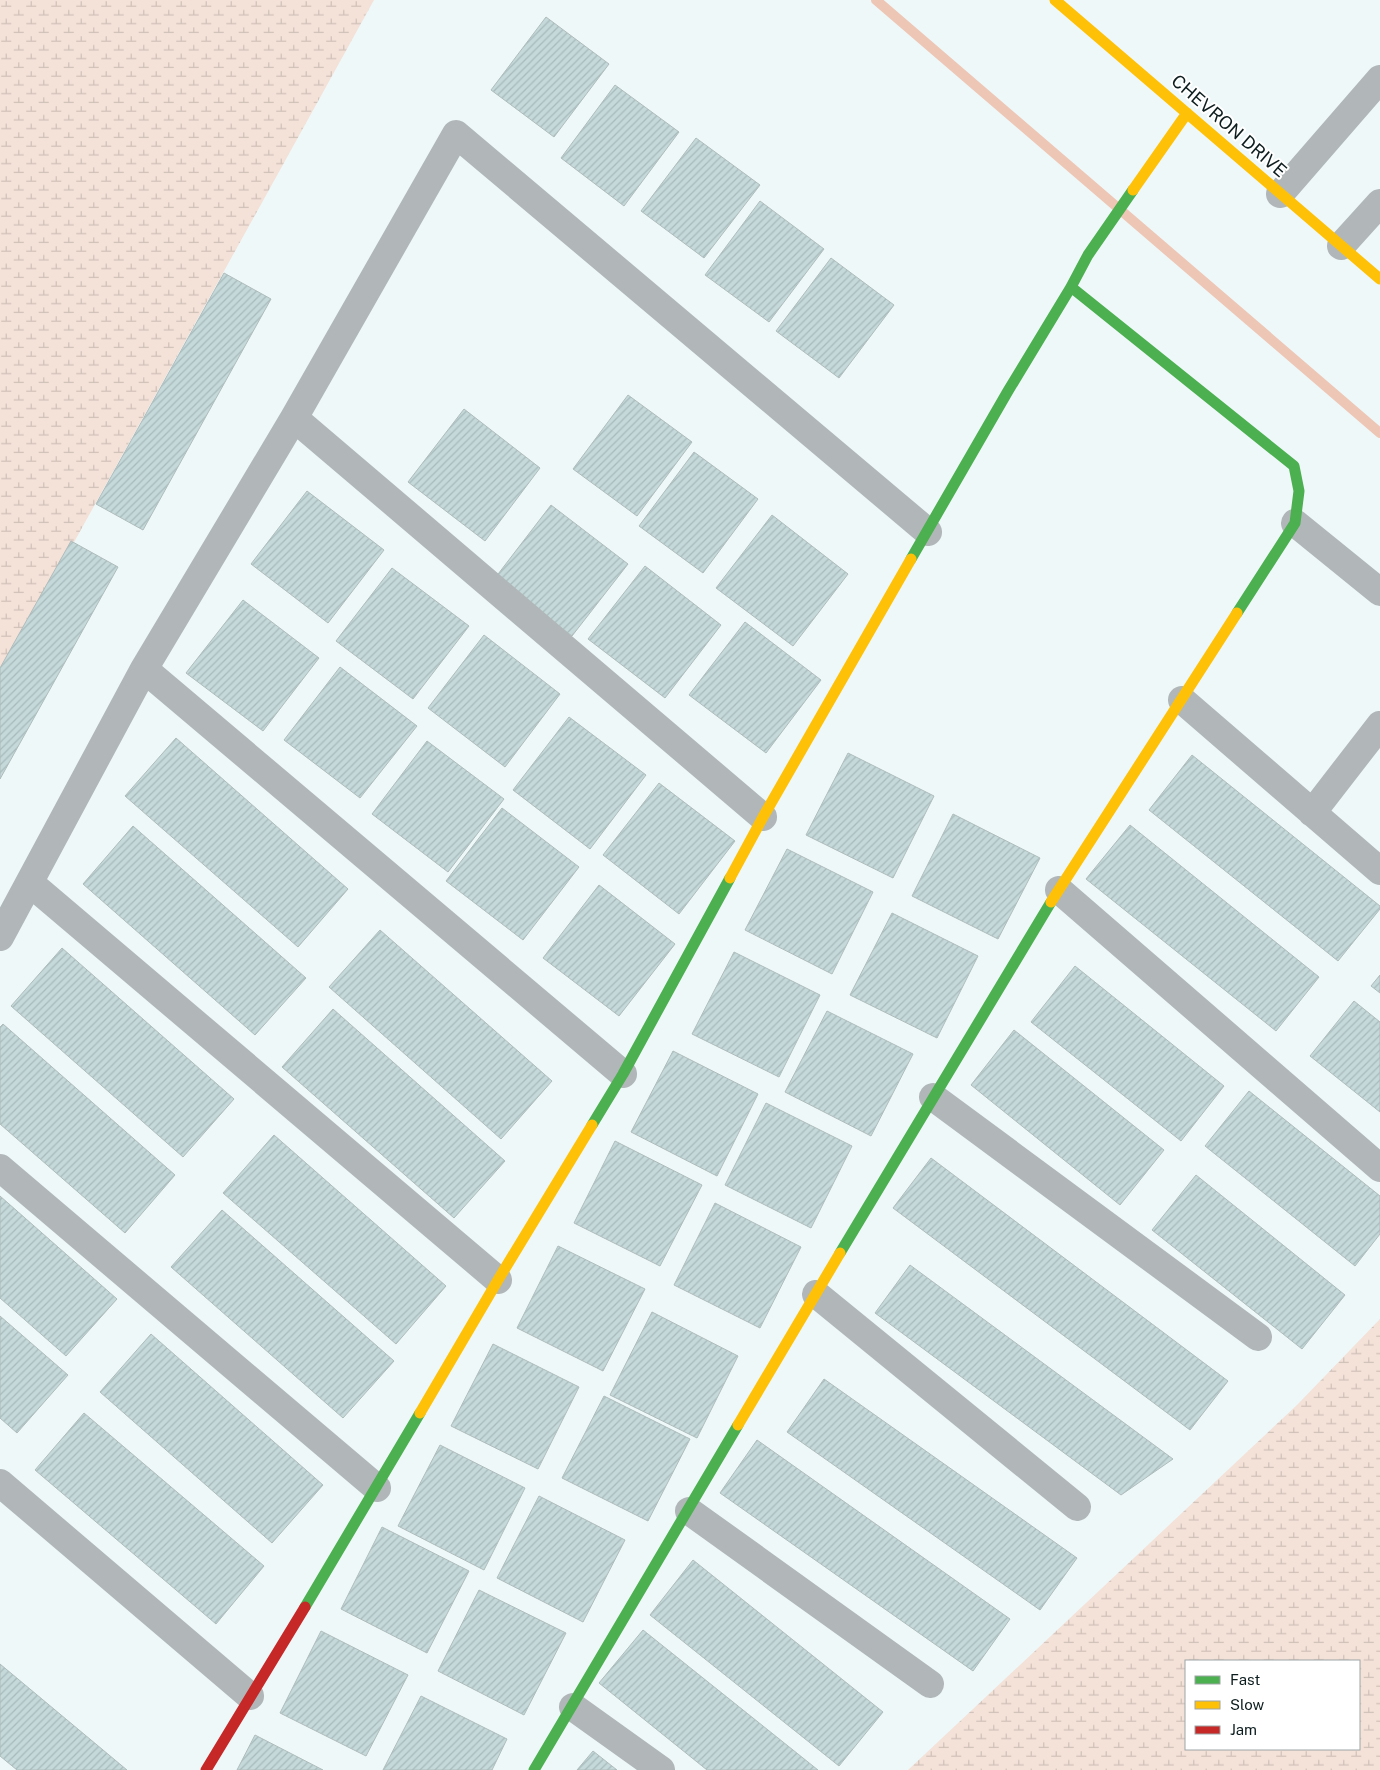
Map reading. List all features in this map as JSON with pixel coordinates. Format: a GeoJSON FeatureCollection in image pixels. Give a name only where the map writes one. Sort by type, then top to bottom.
{"type":"FeatureCollection","features":[{"type":"Feature","properties":{"kind":"street","name":"CHEVRON DRIVE"},"geometry":{"type":"LineString","coordinates":[[1055,0],[1380,279]]}},
{"type":"Feature","properties":{"kind":"street"},"geometry":{"type":"LineString","coordinates":[[1280,194],[1380,79]]}},
{"type":"Feature","properties":{"kind":"street"},"geometry":{"type":"LineString","coordinates":[[206,1770],[377,1488],[498,1280],[623,1074],[763,817],[1008,391],[1071,287],[1088,254],[1187,113]]}},
{"type":"Feature","properties":{"kind":"street"},"geometry":{"type":"LineString","coordinates":[[0,937],[144,669],[294,418],[456,134],[928,532]]}},
{"type":"Feature","properties":{"kind":"street"},"geometry":{"type":"LineString","coordinates":[[1341,246],[1380,203]]}},
{"type":"Feature","properties":{"kind":"street"},"geometry":{"type":"LineString","coordinates":[[534,1770],[933,1097],[1059,890],[1295,523],[1300,491],[1294,466],[1071,287]]}},
{"type":"Feature","properties":{"kind":"street"},"geometry":{"type":"LineString","coordinates":[[294,418],[763,817]]}},
{"type":"Feature","properties":{"kind":"street"},"geometry":{"type":"LineString","coordinates":[[1295,523],[1380,592]]}},
{"type":"Feature","properties":{"kind":"street"},"geometry":{"type":"LineString","coordinates":[[144,669],[623,1074]]}},
{"type":"Feature","properties":{"kind":"street"},"geometry":{"type":"LineString","coordinates":[[1182,700],[1380,871]]}},
{"type":"Feature","properties":{"kind":"street"},"geometry":{"type":"LineString","coordinates":[[1312,812],[1380,725]]}},
{"type":"Feature","properties":{"kind":"street"},"geometry":{"type":"LineString","coordinates":[[30,883],[498,1280]]}},
{"type":"Feature","properties":{"kind":"street"},"geometry":{"type":"LineString","coordinates":[[1059,890],[1380,1168]]}},
{"type":"Feature","properties":{"kind":"street"},"geometry":{"type":"LineString","coordinates":[[933,1097],[1258,1337]]}},
{"type":"Feature","properties":{"kind":"street"},"geometry":{"type":"LineString","coordinates":[[0,1168],[377,1488]]}},
{"type":"Feature","properties":{"kind":"street"},"geometry":{"type":"LineString","coordinates":[[816,1294],[1077,1507]]}},
{"type":"Feature","properties":{"kind":"street"},"geometry":{"type":"LineString","coordinates":[[0,1483],[250,1696]]}},
{"type":"Feature","properties":{"kind":"street"},"geometry":{"type":"LineString","coordinates":[[689,1511],[930,1684]]}},
{"type":"Feature","properties":{"kind":"street"},"geometry":{"type":"LineString","coordinates":[[572,1706],[661,1770]]}},
{"type":"Feature","properties":{"kind":"green space"},"geometry":{"type":"Polygon","coordinates":[[[0,0],[374,0],[0,676],[0,0]]]}},
{"type":"Feature","properties":{"kind":"green space"},"geometry":{"type":"Polygon","coordinates":[[[1380,1319],[1380,1770],[908,1770],[1297,1405],[1380,1319]]]}},
{"type":"Feature","properties":{"kind":"building"},"geometry":{"type":"Polygon","coordinates":[[[546,17],[609,64],[554,137],[491,90],[546,17]]]}},
{"type":"Feature","properties":{"kind":"building"},"geometry":{"type":"Polygon","coordinates":[[[615,85],[679,132],[624,206],[561,158],[615,85]]]}},
{"type":"Feature","properties":{"kind":"building"},"geometry":{"type":"Polygon","coordinates":[[[696,138],[760,185],[704,258],[641,211],[696,138]]]}},
{"type":"Feature","properties":{"kind":"building"},"geometry":{"type":"Polygon","coordinates":[[[760,201],[824,249],[769,322],[705,275],[760,201]]]}},
{"type":"Feature","properties":{"kind":"building"},"geometry":{"type":"Polygon","coordinates":[[[831,258],[894,305],[839,378],[776,331],[831,258]]]}},
{"type":"Feature","properties":{"kind":"building"},"geometry":{"type":"Polygon","coordinates":[[[224,273],[271,299],[143,530],[96,504],[224,273]]]}},
{"type":"Feature","properties":{"kind":"building"},"geometry":{"type":"Polygon","coordinates":[[[628,395],[692,442],[637,516],[573,469],[628,395]]]}},
{"type":"Feature","properties":{"kind":"building"},"geometry":{"type":"Polygon","coordinates":[[[464,409],[540,468],[485,541],[408,482],[464,409]]]}},
{"type":"Feature","properties":{"kind":"building"},"geometry":{"type":"Polygon","coordinates":[[[694,452],[758,499],[703,573],[639,526],[694,452]]]}},
{"type":"Feature","properties":{"kind":"building"},"geometry":{"type":"Polygon","coordinates":[[[307,491],[384,550],[328,623],[251,564],[307,491]]]}},
{"type":"Feature","properties":{"kind":"building"},"geometry":{"type":"Polygon","coordinates":[[[551,505],[628,564],[572,636],[495,578],[551,505]]]}},
{"type":"Feature","properties":{"kind":"building"},"geometry":{"type":"Polygon","coordinates":[[[772,515],[848,574],[793,646],[716,588],[772,515]]]}},
{"type":"Feature","properties":{"kind":"building"},"geometry":{"type":"Polygon","coordinates":[[[71,541],[118,567],[0,779],[0,668],[71,541]]]}},
{"type":"Feature","properties":{"kind":"building"},"geometry":{"type":"Polygon","coordinates":[[[645,566],[721,625],[665,698],[588,639],[645,566]]]}},
{"type":"Feature","properties":{"kind":"building"},"geometry":{"type":"Polygon","coordinates":[[[392,568],[469,626],[413,699],[336,641],[392,568]]]}},
{"type":"Feature","properties":{"kind":"building"},"geometry":{"type":"Polygon","coordinates":[[[243,600],[319,658],[263,731],[186,673],[243,600]]]}},
{"type":"Feature","properties":{"kind":"building"},"geometry":{"type":"Polygon","coordinates":[[[745,622],[821,680],[766,753],[689,695],[745,622]]]}},
{"type":"Feature","properties":{"kind":"building"},"geometry":{"type":"Polygon","coordinates":[[[484,635],[560,694],[505,767],[428,708],[484,635]]]}},
{"type":"Feature","properties":{"kind":"building"},"geometry":{"type":"Polygon","coordinates":[[[340,667],[417,726],[360,798],[284,740],[340,667]]]}},
{"type":"Feature","properties":{"kind":"building"},"geometry":{"type":"Polygon","coordinates":[[[569,717],[646,775],[590,849],[513,790],[569,717]]]}},
{"type":"Feature","properties":{"kind":"building"},"geometry":{"type":"Polygon","coordinates":[[[176,738],[348,889],[298,947],[125,796],[176,738]]]}},
{"type":"Feature","properties":{"kind":"building"},"geometry":{"type":"Polygon","coordinates":[[[427,741],[504,799],[448,872],[372,814],[427,741]]]}},
{"type":"Feature","properties":{"kind":"building"},"geometry":{"type":"Polygon","coordinates":[[[848,753],[934,796],[893,878],[806,835],[848,753]]]}},
{"type":"Feature","properties":{"kind":"building"},"geometry":{"type":"Polygon","coordinates":[[[1192,755],[1380,906],[1380,909],[1338,961],[1149,810],[1192,755]]]}},
{"type":"Feature","properties":{"kind":"building"},"geometry":{"type":"Polygon","coordinates":[[[659,783],[735,841],[679,914],[603,855],[659,783]]]}},
{"type":"Feature","properties":{"kind":"building"},"geometry":{"type":"Polygon","coordinates":[[[502,808],[579,867],[523,940],[446,881],[502,808]]]}},
{"type":"Feature","properties":{"kind":"building"},"geometry":{"type":"Polygon","coordinates":[[[953,814],[1040,858],[998,939],[912,896],[953,814]]]}},
{"type":"Feature","properties":{"kind":"building"},"geometry":{"type":"Polygon","coordinates":[[[1130,825],[1319,977],[1276,1031],[1086,879],[1130,825]]]}},
{"type":"Feature","properties":{"kind":"building"},"geometry":{"type":"Polygon","coordinates":[[[133,826],[306,978],[255,1035],[83,884],[133,826]]]}},
{"type":"Feature","properties":{"kind":"building"},"geometry":{"type":"Polygon","coordinates":[[[787,849],[873,892],[832,974],[745,930],[787,849]]]}},
{"type":"Feature","properties":{"kind":"building"},"geometry":{"type":"Polygon","coordinates":[[[599,885],[675,944],[619,1016],[543,958],[599,885]]]}},
{"type":"Feature","properties":{"kind":"building"},"geometry":{"type":"Polygon","coordinates":[[[892,913],[978,956],[937,1038],[850,995],[892,913]]]}},
{"type":"Feature","properties":{"kind":"building"},"geometry":{"type":"Polygon","coordinates":[[[380,930],[552,1081],[501,1139],[329,987],[380,930]]]}},
{"type":"Feature","properties":{"kind":"building"},"geometry":{"type":"Polygon","coordinates":[[[62,948],[234,1099],[183,1157],[11,1006],[62,948]]]}},
{"type":"Feature","properties":{"kind":"building"},"geometry":{"type":"Polygon","coordinates":[[[734,952],[820,995],[779,1077],[692,1034],[734,952]]]}},
{"type":"Feature","properties":{"kind":"building"},"geometry":{"type":"Polygon","coordinates":[[[1075,966],[1224,1086],[1181,1141],[1031,1022],[1075,966]]]}},
{"type":"Feature","properties":{"kind":"building"},"geometry":{"type":"Polygon","coordinates":[[[1380,975],[1380,993],[1371,986],[1380,975]]]}},
{"type":"Feature","properties":{"kind":"building"},"geometry":{"type":"Polygon","coordinates":[[[1354,1001],[1380,1022],[1380,1112],[1310,1056],[1354,1001]]]}},
{"type":"Feature","properties":{"kind":"building"},"geometry":{"type":"Polygon","coordinates":[[[333,1009],[505,1161],[454,1218],[282,1067],[333,1009]]]}},
{"type":"Feature","properties":{"kind":"building"},"geometry":{"type":"Polygon","coordinates":[[[827,1011],[913,1054],[871,1136],[785,1092],[827,1011]]]}},
{"type":"Feature","properties":{"kind":"building"},"geometry":{"type":"Polygon","coordinates":[[[3,1024],[175,1175],[125,1233],[0,1124],[0,1027],[3,1024]]]}},
{"type":"Feature","properties":{"kind":"building"},"geometry":{"type":"Polygon","coordinates":[[[1014,1030],[1164,1150],[1120,1205],[971,1085],[1014,1030]]]}},
{"type":"Feature","properties":{"kind":"building"},"geometry":{"type":"Polygon","coordinates":[[[673,1051],[758,1094],[717,1176],[631,1132],[673,1051]]]}},
{"type":"Feature","properties":{"kind":"building"},"geometry":{"type":"Polygon","coordinates":[[[1249,1091],[1380,1196],[1380,1234],[1355,1266],[1205,1146],[1249,1091]]]}},
{"type":"Feature","properties":{"kind":"building"},"geometry":{"type":"Polygon","coordinates":[[[766,1103],[852,1146],[811,1228],[725,1185],[766,1103]]]}},
{"type":"Feature","properties":{"kind":"building"},"geometry":{"type":"Polygon","coordinates":[[[274,1135],[446,1286],[396,1344],[223,1193],[274,1135]]]}},
{"type":"Feature","properties":{"kind":"building"},"geometry":{"type":"Polygon","coordinates":[[[615,1141],[702,1185],[660,1266],[574,1223],[615,1141]]]}},
{"type":"Feature","properties":{"kind":"building"},"geometry":{"type":"Polygon","coordinates":[[[931,1158],[1228,1381],[1190,1430],[893,1208],[931,1158]]]}},
{"type":"Feature","properties":{"kind":"building"},"geometry":{"type":"Polygon","coordinates":[[[1196,1175],[1345,1295],[1302,1349],[1152,1230],[1196,1175]]]}},
{"type":"Feature","properties":{"kind":"building"},"geometry":{"type":"Polygon","coordinates":[[[0,1196],[117,1299],[66,1356],[0,1298],[0,1196]]]}},
{"type":"Feature","properties":{"kind":"building"},"geometry":{"type":"Polygon","coordinates":[[[715,1203],[801,1247],[760,1328],[674,1285],[715,1203]]]}},
{"type":"Feature","properties":{"kind":"building"},"geometry":{"type":"Polygon","coordinates":[[[222,1210],[394,1361],[343,1418],[171,1267],[222,1210]]]}},
{"type":"Feature","properties":{"kind":"building"},"geometry":{"type":"Polygon","coordinates":[[[558,1246],[645,1289],[603,1371],[517,1328],[558,1246]]]}},
{"type":"Feature","properties":{"kind":"building"},"geometry":{"type":"Polygon","coordinates":[[[910,1265],[1173,1459],[1121,1495],[875,1313],[910,1265]]]}},
{"type":"Feature","properties":{"kind":"building"},"geometry":{"type":"Polygon","coordinates":[[[652,1312],[738,1356],[697,1438],[610,1395],[652,1312]]]}},
{"type":"Feature","properties":{"kind":"building"},"geometry":{"type":"Polygon","coordinates":[[[0,1316],[68,1375],[17,1433],[0,1418],[0,1316]]]}},
{"type":"Feature","properties":{"kind":"building"},"geometry":{"type":"Polygon","coordinates":[[[151,1334],[323,1485],[272,1543],[100,1392],[151,1334]]]}},
{"type":"Feature","properties":{"kind":"building"},"geometry":{"type":"Polygon","coordinates":[[[493,1344],[579,1387],[538,1469],[451,1426],[493,1344]]]}},
{"type":"Feature","properties":{"kind":"building"},"geometry":{"type":"Polygon","coordinates":[[[824,1379],[1077,1558],[1040,1610],[787,1432],[824,1379]]]}},
{"type":"Feature","properties":{"kind":"building"},"geometry":{"type":"Polygon","coordinates":[[[604,1396],[690,1439],[648,1521],[562,1478],[604,1396]]]}},
{"type":"Feature","properties":{"kind":"building"},"geometry":{"type":"Polygon","coordinates":[[[84,1413],[264,1566],[216,1624],[35,1470],[84,1413]]]}},
{"type":"Feature","properties":{"kind":"building"},"geometry":{"type":"Polygon","coordinates":[[[757,1440],[1010,1619],[973,1671],[720,1493],[757,1440]]]}},
{"type":"Feature","properties":{"kind":"building"},"geometry":{"type":"Polygon","coordinates":[[[440,1445],[525,1488],[484,1570],[398,1526],[440,1445]]]}},
{"type":"Feature","properties":{"kind":"building"},"geometry":{"type":"Polygon","coordinates":[[[539,1496],[625,1540],[583,1622],[497,1578],[539,1496]]]}},
{"type":"Feature","properties":{"kind":"building"},"geometry":{"type":"Polygon","coordinates":[[[382,1527],[469,1571],[427,1653],[341,1609],[382,1527]]]}},
{"type":"Feature","properties":{"kind":"building"},"geometry":{"type":"Polygon","coordinates":[[[693,1560],[883,1712],[839,1766],[650,1615],[693,1560]]]}},
{"type":"Feature","properties":{"kind":"building"},"geometry":{"type":"Polygon","coordinates":[[[479,1590],[566,1633],[524,1715],[438,1671],[479,1590]]]}},
{"type":"Feature","properties":{"kind":"building"},"geometry":{"type":"Polygon","coordinates":[[[643,1630],[818,1770],[707,1770],[599,1683],[643,1630]]]}},
{"type":"Feature","properties":{"kind":"building"},"geometry":{"type":"Polygon","coordinates":[[[321,1631],[408,1675],[366,1756],[280,1713],[321,1631]]]}},
{"type":"Feature","properties":{"kind":"building"},"geometry":{"type":"Polygon","coordinates":[[[0,1664],[127,1770],[17,1770],[0,1756],[0,1664]]]}},
{"type":"Feature","properties":{"kind":"building"},"geometry":{"type":"Polygon","coordinates":[[[421,1696],[507,1739],[492,1770],[383,1770],[421,1696]]]}},
{"type":"Feature","properties":{"kind":"building"},"geometry":{"type":"Polygon","coordinates":[[[255,1735],[323,1770],[237,1770],[255,1735]]]}},
{"type":"Feature","properties":{"kind":"building"},"geometry":{"type":"Polygon","coordinates":[[[593,1751],[617,1770],[577,1770],[593,1751]]]}},
{"type":"Feature","properties":{"kind":"waterway"},"geometry":{"type":"LineString","coordinates":[[876,0],[1380,433]]}},
{"type":"Feature","properties":{"kind":"traffic: fast"},"geometry":{"type":"LineString","coordinates":[[911,559],[1088,255],[1133,190]]}},
{"type":"Feature","properties":{"kind":"traffic: fast"},"geometry":{"type":"LineString","coordinates":[[1071,287],[1294,466],[1299,491],[1295,523],[1237,613]]}},
{"type":"Feature","properties":{"kind":"traffic: fast"},"geometry":{"type":"LineString","coordinates":[[592,1125],[623,1074],[730,878]]}},
{"type":"Feature","properties":{"kind":"traffic: fast"},"geometry":{"type":"LineString","coordinates":[[840,1253],[1051,902]]}},
{"type":"Feature","properties":{"kind":"traffic: fast"},"geometry":{"type":"LineString","coordinates":[[305,1607],[420,1413]]}},
{"type":"Feature","properties":{"kind":"traffic: fast"},"geometry":{"type":"LineString","coordinates":[[534,1770],[738,1425]]}},
{"type":"Feature","properties":{"kind":"traffic: slow"},"geometry":{"type":"LineString","coordinates":[[1055,0],[1380,279]]}},
{"type":"Feature","properties":{"kind":"traffic: slow"},"geometry":{"type":"LineString","coordinates":[[1133,190],[1187,113]]}},
{"type":"Feature","properties":{"kind":"traffic: slow"},"geometry":{"type":"LineString","coordinates":[[730,878],[911,559]]}},
{"type":"Feature","properties":{"kind":"traffic: slow"},"geometry":{"type":"LineString","coordinates":[[1051,902],[1237,613]]}},
{"type":"Feature","properties":{"kind":"traffic: slow"},"geometry":{"type":"LineString","coordinates":[[420,1413],[592,1125]]}},
{"type":"Feature","properties":{"kind":"traffic: slow"},"geometry":{"type":"LineString","coordinates":[[738,1425],[840,1253]]}},
{"type":"Feature","properties":{"kind":"traffic: jam"},"geometry":{"type":"LineString","coordinates":[[206,1770],[305,1607]]}}]}
